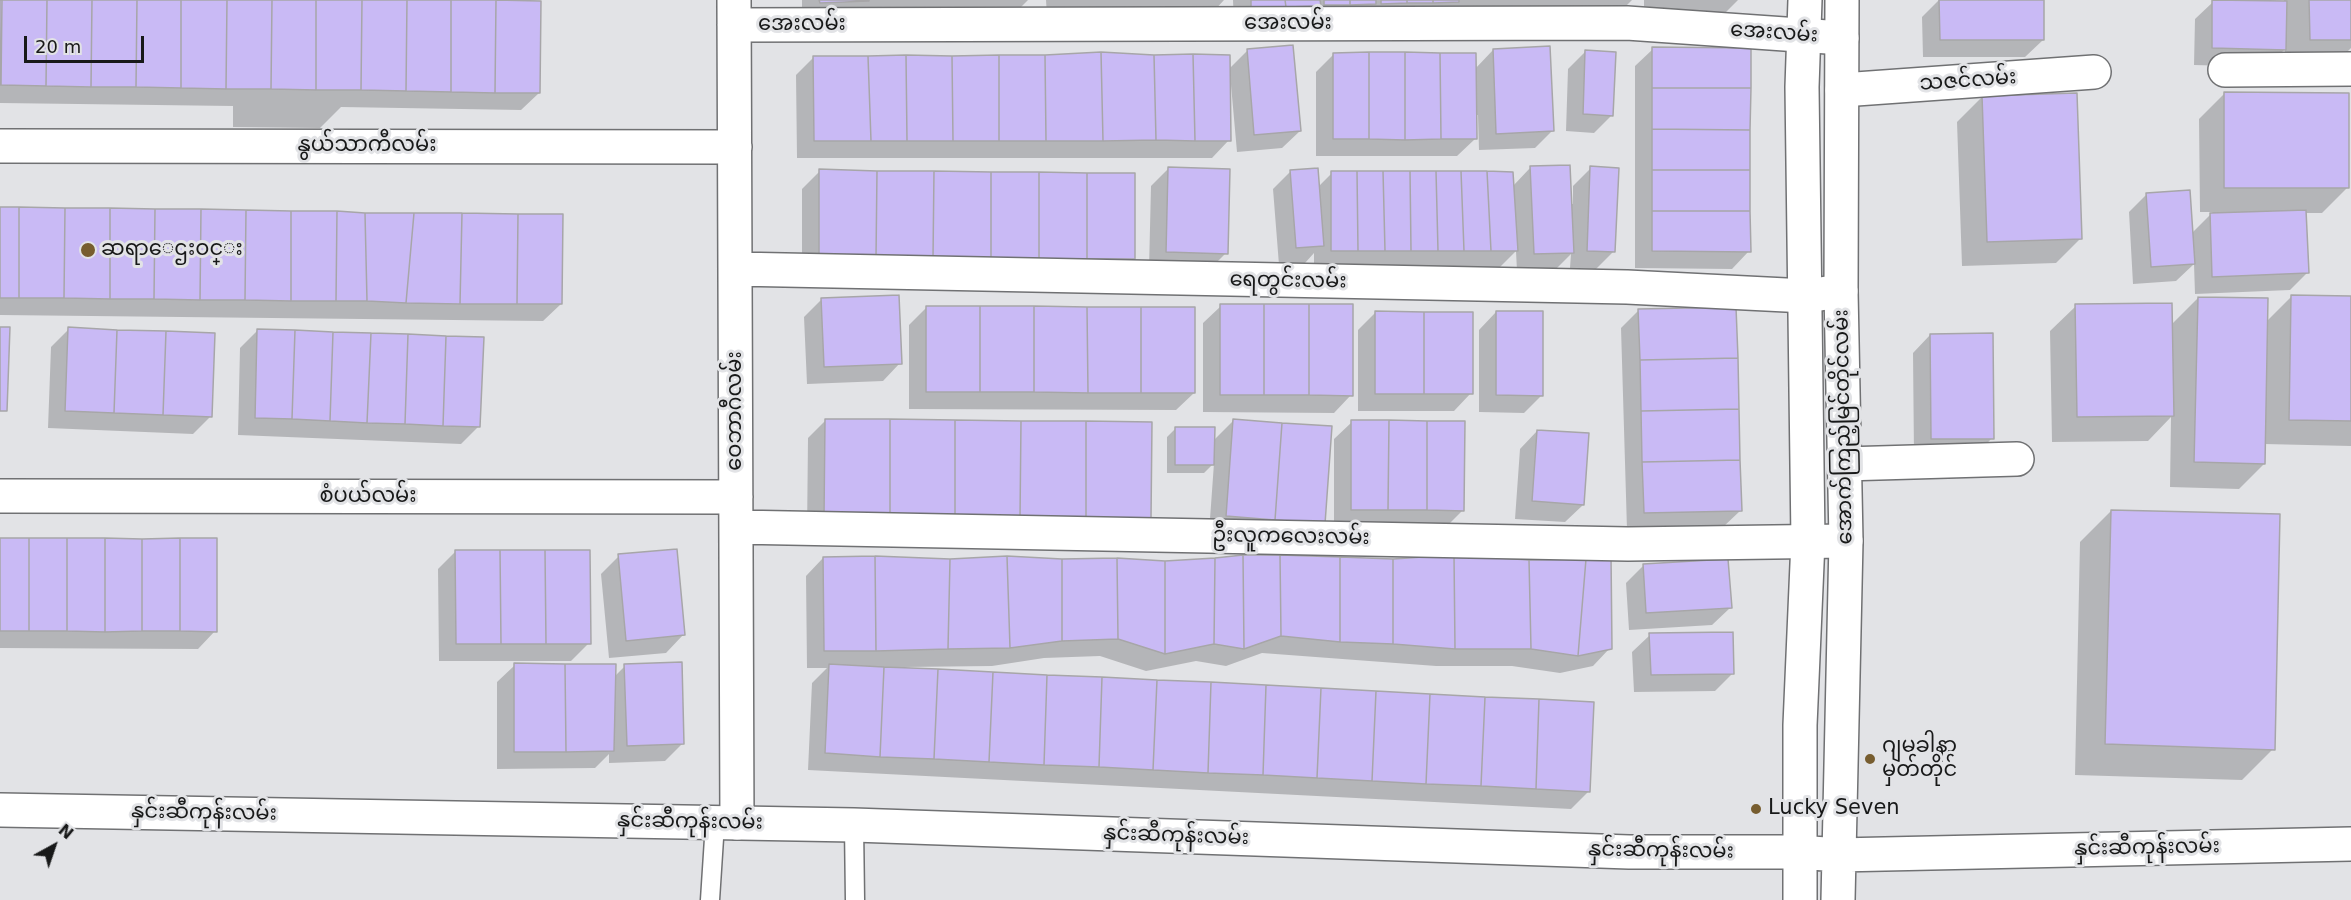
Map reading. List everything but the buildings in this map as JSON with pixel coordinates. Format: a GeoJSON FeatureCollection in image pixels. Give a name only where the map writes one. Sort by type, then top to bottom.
{"type":"FeatureCollection","features":[{"type":"Feature","properties":{"kind":"street","name":"အောက်ကြည့်မြင်တိုင်လမ်း"},"geometry":{"type":"LineString","coordinates":[[1800,900],[1800,725],[1808,542],[1802,87],[1805,0]]}},
{"type":"Feature","properties":{"kind":"street","name":"အောက်ကြည့်မြင်တိုင်လမ်း"},"geometry":{"type":"LineString","coordinates":[[1838,900],[1846,541],[1842,291],[1842,0]]}},
{"type":"Feature","properties":{"kind":"street","name":"အေးလမ်း"},"geometry":{"type":"LineString","coordinates":[[734,13],[1627,23],[1842,38]]}},
{"type":"Feature","properties":{"kind":"street","name":"ဝေဘာဂီလမ်း"},"geometry":{"type":"LineString","coordinates":[[726,823],[736,512],[734,13]]}},
{"type":"Feature","properties":{"kind":"street"},"geometry":{"type":"LineString","coordinates":[[2224,70],[2351,69]]}},
{"type":"Feature","properties":{"kind":"street","name":"သဇင်လမ်း"},"geometry":{"type":"LineString","coordinates":[[1842,90],[2094,72]]}},
{"type":"Feature","properties":{"kind":"street","name":"နွယ်သာကီလမ်း"},"geometry":{"type":"LineString","coordinates":[[0,146],[735,147]]}},
{"type":"Feature","properties":{"kind":"street","name":"ရေတွင်းလမ်း"},"geometry":{"type":"LineString","coordinates":[[735,270],[1627,287],[1806,296],[1842,291]]}},
{"type":"Feature","properties":{"kind":"street"},"geometry":{"type":"LineString","coordinates":[[1844,464],[2017,459]]}},
{"type":"Feature","properties":{"kind":"street","name":"စံပယ်လမ်း"},"geometry":{"type":"LineString","coordinates":[[0,496],[736,512]]}},
{"type":"Feature","properties":{"kind":"street","name":"ဦးလူကလေးလမ်း"},"geometry":{"type":"LineString","coordinates":[[736,512],[1628,544],[1846,541]]}},
{"type":"Feature","properties":{"kind":"street","name":"နှင်းဆီကုန်းလမ်း"},"geometry":{"type":"LineString","coordinates":[[0,810],[854,825],[1629,852],[1799,852],[1838,855],[2351,844]]}},
{"type":"Feature","properties":{"kind":"lane"},"geometry":{"type":"LineString","coordinates":[[710,900],[726,823]]}},
{"type":"Feature","properties":{"kind":"lane"},"geometry":{"type":"LineString","coordinates":[[854,825],[855,900]]}},
{"type":"Feature","properties":{"kind":"place","name":"ဆရာေဌးဝင္း"},"geometry":{"type":"Point","coordinates":[88,250]}},
{"type":"Feature","properties":{"kind":"place","name":"ဂျမခါနာ မှတ်တိုင်"},"geometry":{"type":"Point","coordinates":[1870,759]}},
{"type":"Feature","properties":{"kind":"place","name":"Lucky Seven"},"geometry":{"type":"Point","coordinates":[1756,809]}}]}
